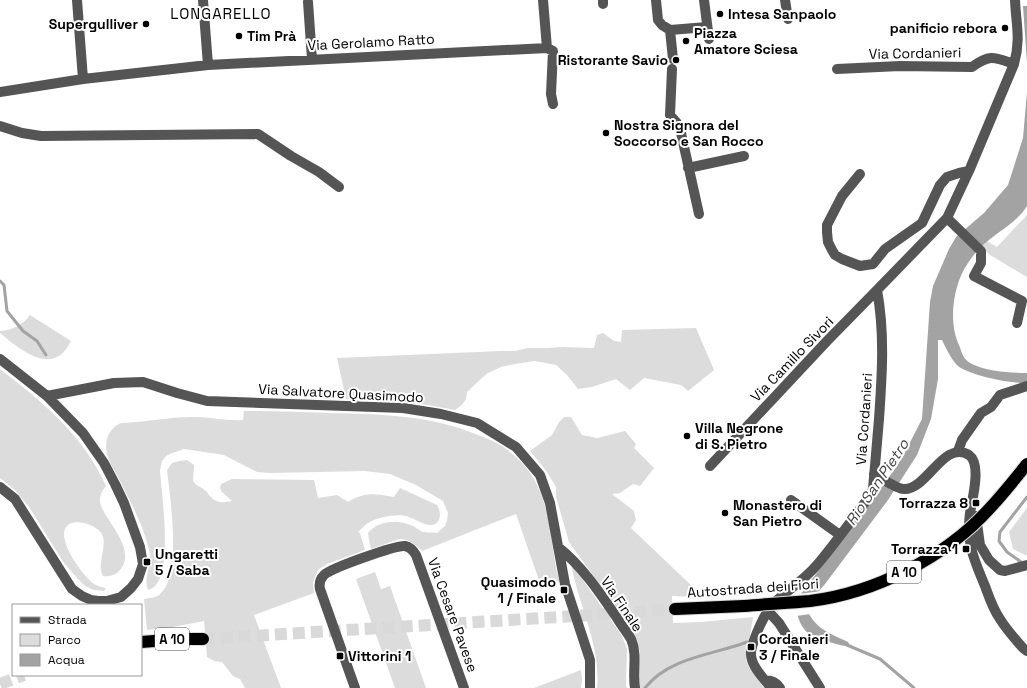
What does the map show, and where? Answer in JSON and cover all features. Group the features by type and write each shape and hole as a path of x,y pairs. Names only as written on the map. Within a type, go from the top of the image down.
{"highway":[{"name":"Autostrada dei Fiori","path":"675,609 811,601 865,588 889,579 912,568 968,530 990,509 1027,464"},
{"name":"A 10","path":"142,642 181,638 203,638"}],"street":[{"path":"77,0 83,79"},
{"path":"203,0 208,65"},
{"path":"543,0 550,50 551,94 553,104"},
{"path":"656,0 658,20 662,25 670,30 707,23"},
{"path":"704,0 709,39"},
{"path":"785,0 788,19"},
{"path":"877,290 947,218 969,171 1014,64 1019,40 1015,0"},
{"path":"308,2 312,59"},
{"path":"670,30 673,62 670,115 677,123 681,133 699,214"},
{"name":"Via Gerolamo Ratto","path":"0,92 83,79 208,65 312,59 550,50"},
{"name":"Via Cordanieri","path":"837,69 900,66 972,67 989,57 1014,64"},
{"path":"0,126 22,133 41,136 258,134 291,156 319,172 339,187"},
{"path":"688,168 744,156"},
{"path":"860,174 842,196 827,225 827,232 828,242 835,255 860,266 873,264 885,249 922,223 940,185 947,177 969,171"},
{"path":"947,218 981,251 981,263 974,276 1022,301 1017,323"},
{"name":"Via Cordanieri","path":"768,684 757,671 751,652 768,611 774,603 816,566 873,490 882,382 881,309 877,290"},
{"name":"Via Camillo Sivori","path":"710,466 877,290"},
{"path":"0,359 48,396 83,433 104,463 121,496 140,547 143,564 135,584 121,597 107,601 91,600 78,593 72,588 15,499 0,487"},
{"name":"Via Salvatore Quasimodo","path":"48,396 114,383 143,382 176,393 208,401 403,408 442,414 477,424 516,447 540,475 550,503 566,584 590,660 590,688"},
{"path":"958,451 962,440 981,414 991,407 1000,395 1027,386"},
{"path":"874,474 902,490 910,489 917,485 949,454 958,451 969,455 974,462 976,473 969,533 972,554 991,602 1000,620 1027,651"},
{"path":"973,499 980,545 988,560 1000,570 1005,571 1022,566"},
{"path":"791,500 840,534"},
{"name":"Via Cesare Pavese","path":"355,688 320,589 321,579 328,572 399,546 407,547 414,552 464,688"},
{"name":"Via Finale","path":"558,547 570,556 602,595 631,640 635,660 634,688"},
{"path":"768,611 779,623 820,688"},
{"path":"768,684 771,680 777,683 780,688"}],"green space":[{"path":"1027,215 1027,277 990,255 982,247 987,241 997,247"},
{"path":"30,315 71,341 64,352 55,358 46,359 37,357 17,347 0,333 0,331 13,328 21,324"},
{"path":"696,328 714,370 688,391 681,385 644,378 630,390 616,379 592,387 578,389 567,375 556,365 535,361 501,367 488,373 467,392 466,399 462,405 455,410 416,403 346,399 337,358 515,351 528,348 594,348 597,335 603,333 614,341 621,342 622,330"},
{"path":"0,369 46,407 74,435 97,468 106,486 100,495 100,503 120,537 123,546 125,554 124,562 120,570 113,575 103,576 101,566 104,545 102,534 95,527 84,523 72,523 65,529 64,535 65,542 78,567 94,584 106,588 104,591 94,590 85,586 77,578 64,563 29,507 15,490 0,478"},
{"path":"244,411 367,414 405,417 442,423 460,428 499,444 523,464 533,477 543,498 549,522 559,581 542,589 516,514 422,551 412,542 399,539 371,549 368,533 377,526 388,522 405,523 422,531 437,533 445,526 447,520 448,513 443,501 416,485 390,474 365,471 257,472 224,455 184,449 166,456 162,461 160,470 165,536 164,556 162,572 157,584 148,590 146,581 150,554 148,545 138,517 106,452 106,443 110,432 114,427 121,423 170,418 199,417 243,420"},
{"path":"564,417 571,417 582,435 597,438 625,431 636,444 634,448 654,468 640,486 633,484 620,493 612,494 634,511 636,520 631,528 695,589 696,597 672,596 673,623 753,617 746,660 749,667 764,688 640,688 638,681 640,652 633,631 569,542 556,497 556,487 547,472 530,451 552,435 559,422"},
{"path":"187,460 194,465 193,481 196,485 203,488 212,498 220,502 232,501 222,492 220,488 221,484 232,479 314,480 318,498 337,495 348,502 360,496 371,494 394,497 400,488 437,505 440,516 438,522 432,525 400,515 384,517 368,523 358,532 360,533 365,550 327,564 318,570 313,582 314,593 254,615 281,688 245,688 240,679 233,676 222,662 214,661 207,657 204,621 147,630 144,599 155,597 161,593 167,583 173,553 172,516 167,470 172,463"},
{"path":"1027,508 1027,555 1025,555 1013,549 1009,532"},
{"path":"571,563 622,636 627,649 627,688 597,688 596,656 574,579"},
{"path":"375,572 381,589 390,586 426,688 395,688 356,579"},
{"path":"581,670 581,688 534,688"}],"water":[{"path":"1023,6 1027,6 1027,63"},
{"path":"1027,92 1027,206 1014,220 983,245 970,260 959,281 953,314 956,336 963,355 967,361 976,366 990,370 1027,373 1027,383 1011,382 969,372 956,364 942,340 938,340 938,379 931,419 917,455 888,500 812,599 809,614 813,620 826,631 848,642 851,647 822,640 805,631 797,614 797,600 895,469 922,419 930,302 933,286 949,249 956,237 984,213 1008,185 1023,138"}],"pier":[{"path":"821,591 813,600 811,614 796,616 794,611 795,601 799,594"}],"waterway":[{"path":"0,281 4,285 7,311 23,331 37,341 46,355"},
{"path":"1024,564 1007,552 999,541 1000,532 1027,497"},
{"path":"645,688 655,678 679,663 747,642"},
{"name":"Rio San Pietro","path":"847,645 880,659 914,688"}],"tunnel":[{"path":"203,639 675,609"},
{"path":"0,684 21,676"}],"place":[{"name":"Intesa Sanpaolo","path":"720,14"},
{"name":"Supergulliver","path":"146,24"},
{"name":"panificio rebora","path":"1005,28"},
{"name":"Tim Prà","path":"239,36"},
{"name":"Piazza Amatore Sciesa","path":"686,41"},
{"name":"Ristorante Savio","path":"676,60"},
{"name":"Nostra Signora del Soccorso e San Rocco","path":"606,133"},
{"name":"Villa Negrone di S. Pietro","path":"687,436"},
{"name":"Torrazza 8","path":"976,503"},
{"name":"Monastero di San Pietro","path":"725,513"},
{"name":"Torrazza 1","path":"966,549"},
{"name":"Ungaretti 5 / Saba","path":"147,562"},
{"name":"Quasimodo 1 / Finale","path":"564,590"},
{"name":"Cordanieri 3 / Finale","path":"751,647"},
{"name":"Vittorini 1","path":"340,656"}],"district":[{"name":"LONGARELLO","path":"221,13"}]}
